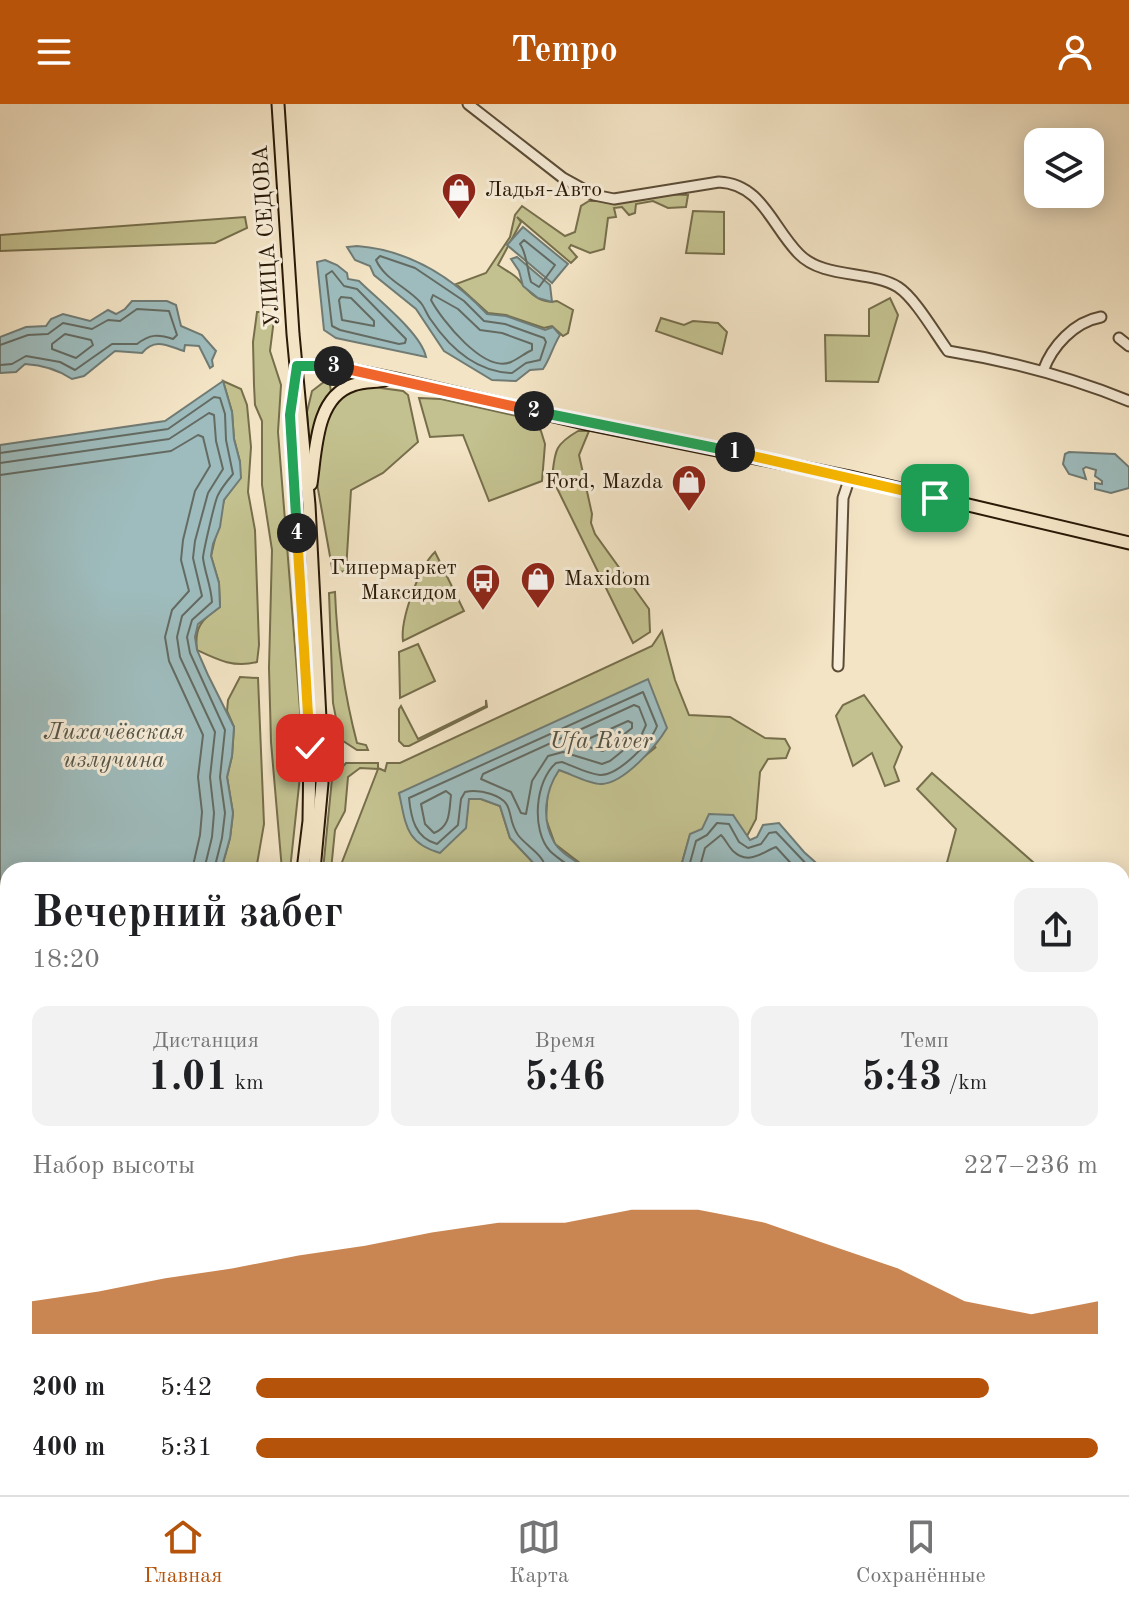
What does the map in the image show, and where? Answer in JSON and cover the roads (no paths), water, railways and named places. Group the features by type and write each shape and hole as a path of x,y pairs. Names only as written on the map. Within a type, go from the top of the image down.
{"main road":[{"name":"УЛИЦА СЕДОВА","path":"278,104 297,366"},
{"path":"297,366 328,365 396,379 596,425 850,477 1129,543"},
{"path":"297,366 309,505 322,783 315,862"},
{"path":"297,366 291,429 311,782 304,862"},
{"path":"309,505 317,441 330,401 354,384 396,379"}],"street":[{"path":"468,104 563,178 594,195 614,199 719,182 735,183 762,203 801,257 817,265 899,288 948,351 1005,360 1089,384 1129,401"},
{"path":"1043,371 1060,343 1074,328 1089,319 1101,317"},
{"path":"1119,338 1129,346"},
{"path":"838,666 843,498 850,477"}],"water":[{"path":"523,227 568,264 552,283 507,245"},
{"path":"347,247 394,253 428,268 459,288 487,314 506,316 545,330 553,327 560,335 543,369 530,370 516,381 492,380 444,351 416,309 374,275 370,266 355,260"},
{"path":"517,257 550,285 552,302 538,298 523,286 519,271 511,259"},
{"path":"325,260 347,273 348,279 359,281 397,317 416,338 426,357 336,338 324,330 317,262"},
{"path":"132,301 167,301 176,305 181,326 202,335 216,351 213,366 210,368 199,346 185,345 184,351 157,344 142,353 115,351 84,376 72,379 55,370 25,364 16,372 0,373 0,337 26,327 46,326 51,319 63,314 90,321 108,310 116,314"},
{"name":"Лихачёвская излучина","path":"223,381 232,412 241,478 224,500 211,556 219,583 220,607 198,624 195,637 197,650 234,727 227,777 233,813 223,862 0,862 0,445 165,421"},
{"path":"1065,454 1115,454 1129,467 1129,488 1111,493 1095,489 1095,483 1102,484 1102,481 1095,476 1096,470 1086,467 1083,469 1086,479 1069,474 1063,464"},
{"name":"Ufa River","path":"648,679 667,728 629,771 610,782 591,782 559,770 550,787 546,805 547,824 557,846 577,862 532,862 510,838 500,806 481,799 469,799 466,828 440,853 428,849 409,831 399,793"},
{"path":"709,814 733,815 750,840 757,837 763,825 779,823 815,862 682,862 690,834 702,829"}],"place":[{"name":"Ладья-Авто","path":"459,221"},
{"name":"Ford, Mazda","path":"689,513"},
{"name":"Maxidom","path":"538,610"},
{"name":"Гипермаркет Максидом","path":"483,612"}]}
